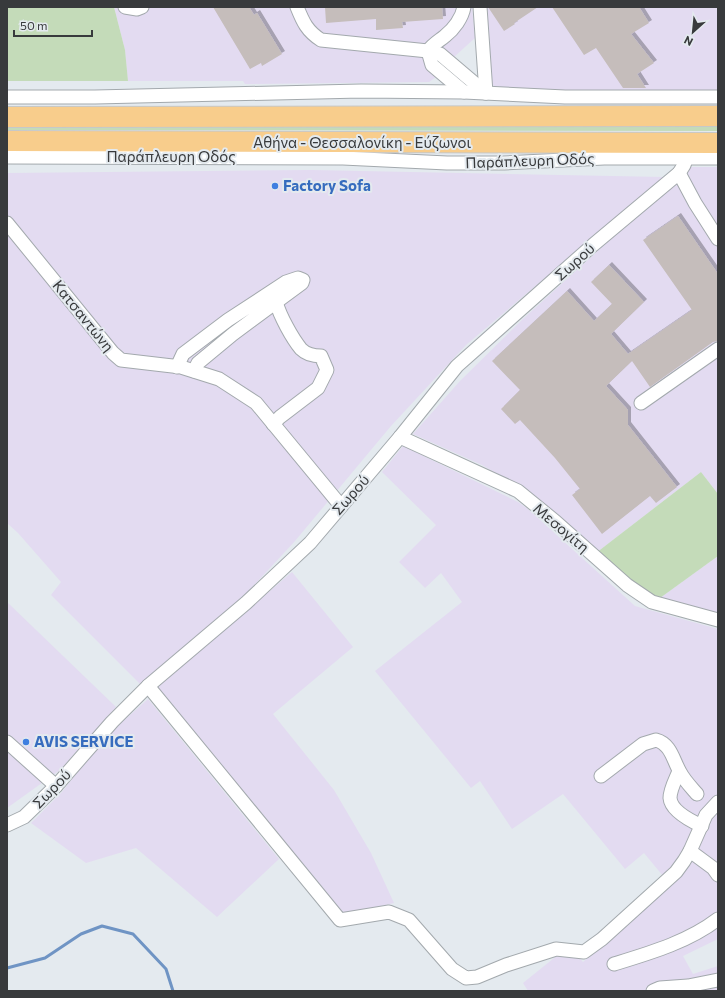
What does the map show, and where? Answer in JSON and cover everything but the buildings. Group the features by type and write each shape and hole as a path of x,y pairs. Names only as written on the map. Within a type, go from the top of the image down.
{"highway":[{"name":"Αθήνα - Θεσσαλονίκη - Εύζωνοι","path":"7,117 718,116"},
{"name":"Αθήνα - Θεσσαλονίκη - Εύζωνοι","path":"7,141 718,143"}],"street":[{"path":"125,7 137,9 142,7"},
{"path":"297,7 303,23 308,30 321,40 428,51 440,54 486,93"},
{"path":"464,7 459,20 452,30 431,46 428,51 432,65 464,92"},
{"path":"480,7 486,93"},
{"path":"7,97 95,97 329,91 464,92 565,97 718,97"},
{"name":"Παράπλευρη Οδός","path":"7,157 343,158 447,163 538,162 604,158 718,158"},
{"name":"Σωρού","path":"7,825 24,817 56,786 112,722 148,686 252,598 310,543 400,437 457,366 593,245 679,173 687,158"},
{"path":"679,173 694,203 718,239"},
{"name":"Κατσαντώνη","path":"7,223 113,354 121,360 177,367 219,379 256,402 341,506"},
{"path":"177,367 183,354 228,320 286,282 298,278 303,280 302,283 198,363 194,371"},
{"path":"273,424 318,388 327,370 321,356 314,356 302,350 280,316 276,302"},
{"path":"641,403 718,349"},
{"name":"Μεσογίτη","path":"400,437 518,491 556,522 627,585 652,602 718,620"},
{"path":"148,686 340,920 389,912 409,920 452,969 466,978 477,977 506,965 556,949 584,952 602,939 676,872 690,851 706,815 718,802"},
{"path":"601,776 643,744 656,740 665,745 672,753 679,771 687,783 698,794"},
{"path":"7,742 56,786"},
{"path":"679,771 670,796 671,802 684,817 702,826"},
{"path":"690,851 713,868 718,875"},
{"path":"614,964 659,950 704,929 718,919"},
{"path":"659,990 718,980"}],"shaded area":[{"path":"114,7 472,7 475,38 454,57 446,70 429,82 245,84 243,81 128,81 125,50"},
{"path":"487,7 718,7 718,93 570,93 496,88 492,84 486,11"},
{"path":"690,167 718,167 718,494 701,472 596,553 513,483 482,465 413,434 460,381 523,319"},
{"path":"311,170 664,177 466,345 391,426 295,541 230,611 141,685 51,595 61,582 18,533 7,523 7,173"},
{"path":"403,446 518,502 528,509 635,606 718,629 718,939 683,956 693,974 718,966 718,991 528,991 523,983 569,946 583,962 616,933 668,882 644,853 625,869 563,794 512,829 480,781 471,788 375,671 462,602 441,573 425,588 399,562 436,525 382,472"},
{"path":"718,556 718,616 660,598"},
{"path":"292,572 353,647 273,714 334,790 371,853 394,903 341,915 156,688"},
{"path":"7,602 116,707 60,770 7,808"},
{"path":"148,699 279,859 217,917 136,848 86,863 31,823 62,792 90,756 120,724"}],"green space":[{"path":"7,7 114,7 125,50 128,81 7,81"},
{"path":"7,125 718,126 718,131 7,130"},
{"path":"701,472 718,494 718,556 660,598 635,585 596,553"}],"waterway":[{"path":"7,968 45,958 81,934 102,926 133,934 166,969 173,991"}],"place":[{"name":"Factory Sofa","path":"275,186"},
{"name":"AVIS SERVICE","path":"26,742"}]}
